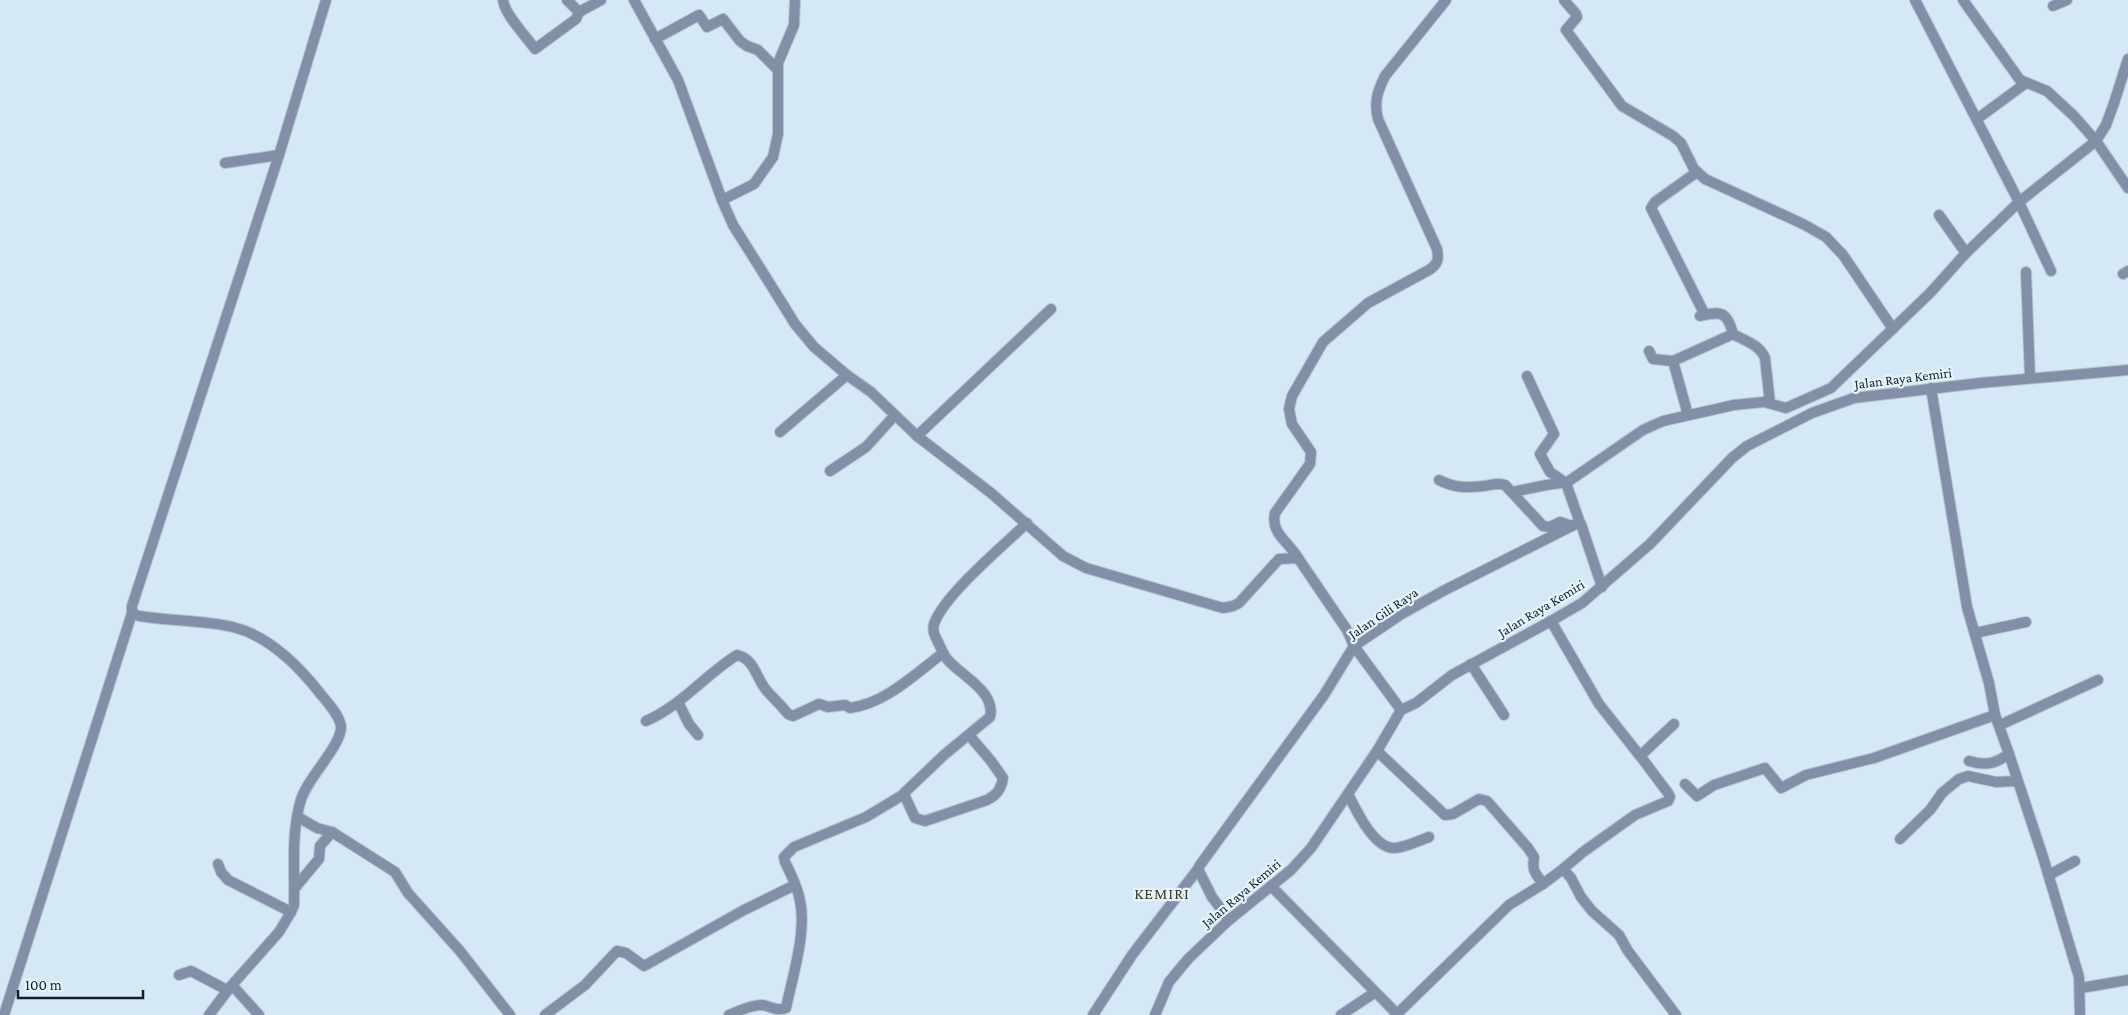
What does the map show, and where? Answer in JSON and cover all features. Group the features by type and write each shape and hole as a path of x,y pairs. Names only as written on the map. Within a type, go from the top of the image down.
{"street":[{"path":"4,1015 132,612 132,606 279,155 326,0"},
{"path":"504,0 504,6 514,22 536,48 576,19 580,12 600,0"},
{"path":"567,0 580,12"},
{"path":"634,0 678,80 733,225 795,324 814,347 847,375 871,392 917,436 992,493 1063,556 1086,568 1223,608 1239,603 1279,559 1298,558"},
{"path":"722,200 754,184 773,157 778,134 778,63 794,26 795,0"},
{"path":"1401,710 1354,646 1341,622 1298,558 1275,528 1273,521 1275,513 1310,464 1311,452 1292,424 1289,416 1292,396 1328,336 1368,303 1429,270 1436,265 1439,258 1438,249 1378,120 1376,102 1378,91 1385,76 1446,0"},
{"path":"1564,0 1577,17 1566,27 1566,30 1622,106 1673,136 1681,143 1697,172 1705,179 1803,224 1826,237 1843,255 1893,329"},
{"path":"1916,0 2052,271"},
{"path":"1963,0 2014,74 2026,83 2047,91 2074,116 2096,141 2128,188"},
{"path":"2053,6 2067,0"},
{"path":"656,40 699,15 706,27 723,19 740,41 758,50 778,70"},
{"path":"1512,492 1536,489 1554,483 1566,483 1652,425 1728,406 1770,403 1786,408 1835,394 1893,329 1930,293 1966,253 2019,202 2096,141 2106,124 2128,59"},
{"path":"1977,119 2026,83"},
{"path":"224,163 279,155"},
{"path":"1697,172 1655,202 1651,208 1702,315 1715,312 1724,315 1730,321 1734,334 1755,345 1763,352 1770,403"},
{"path":"1939,215 1966,253"},
{"path":"2026,272 2030,378"},
{"path":"917,436 1051,309"},
{"path":"1649,350 1653,359 1673,361 1734,334"},
{"path":"1673,361 1688,415"},
{"name":"Jalan Raya Kemiri","path":"1157,1014 1165,990 1175,974 1229,920 1290,870 1311,848 1377,751 1401,710 1416,703 1452,675 1551,622 1582,603 1650,544 1732,458 1765,435 1812,412 1835,394 1870,395 2128,370"},
{"path":"780,432 847,375"},
{"path":"1528,376 1554,432 1554,437 1540,454 1541,458 1550,472 1566,483 1576,524 1602,587"},
{"path":"1931,388 1957,553 1975,633 1998,720 2049,875 2080,988 2080,1015"},
{"path":"830,472 866,447 895,414"},
{"path":"1439,480 1450,486 1464,488 1499,483 1505,485 1543,526 1550,527 1560,522 1576,524"},
{"path":"729,1015 746,1008 761,1005 777,1009 786,1008 797,956 802,916 801,902 785,862 784,857 788,852 794,847 866,817 904,794 944,755 990,717 989,701 985,694 948,660 934,633 934,626 940,611 952,596 1027,523"},
{"name":"Jalan Gili Raya","path":"1093,1015 1132,955 1198,869 1324,695 1354,646 1400,615 1443,591 1576,524"},
{"path":"132,612 147,617 232,627 254,634 281,652 303,672 336,715 341,726 339,736 300,802 293,850 294,905 291,912 279,932 229,988 209,1015"},
{"path":"1271,886 1397,1015 1509,905 1544,884 1583,852 1635,815 1668,800 1670,797 1668,794 1599,704 1551,622"},
{"path":"1975,633 2026,622"},
{"path":"646,722 678,702 705,678 737,655 744,656 751,663 765,690 779,702 788,714 793,716 819,704 828,707 845,705 850,708 874,702 943,653"},
{"path":"1471,664 1504,715"},
{"path":"1685,784 1697,796 1714,785 1765,768 1781,788 1806,775 1874,758 1998,720 2098,680"},
{"path":"678,702 689,724 698,735"},
{"path":"1641,757 1674,724"},
{"path":"904,794 915,818 925,821 987,800 996,795 1002,785 1003,778 969,734"},
{"path":"1377,751 1445,815 1453,814 1479,799 1487,801 1528,848 1534,857 1532,867 1544,884"},
{"path":"1969,761 1983,765 1991,764 2009,754"},
{"path":"1900,839 1930,810 1942,793 1959,779 1968,776 1996,782 2017,781"},
{"path":"1348,794 1367,828 1387,846 1393,848 1400,847 1428,837"},
{"path":"298,817 317,828 332,832 395,872 408,893 460,951 510,1015"},
{"path":"294,888 320,859 320,846 332,832"},
{"path":"2049,875 2075,861"},
{"path":"218,864 228,880 291,912"},
{"path":"1198,869 1212,896 1229,920"},
{"path":"1563,869 1592,911 1619,935 1628,951 1676,1015"},
{"path":"545,1015 585,985 605,961 617,951 626,953 644,966 744,910 795,885"},
{"path":"179,975 191,971 229,988 259,1015"},
{"path":"2080,988 2128,980"},
{"path":"1341,1015 1374,993"}],"district":[{"name":"KEMIRI","path":"1162,893"}]}
